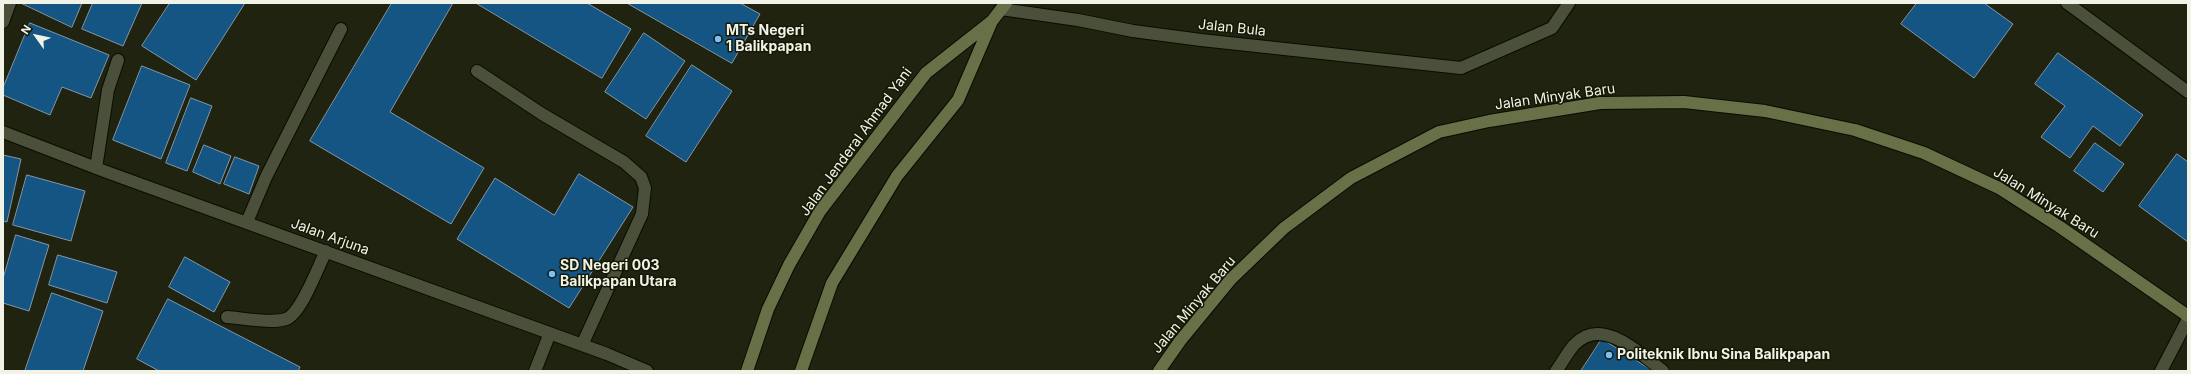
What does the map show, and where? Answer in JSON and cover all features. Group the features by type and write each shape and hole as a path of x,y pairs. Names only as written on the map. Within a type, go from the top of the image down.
{"main road":[{"name":"Jalan Jenderal Ahmad Yani","path":"801,371 832,283 897,176 958,100 992,21 1003,6"},
{"name":"Jalan Jenderal Ahmad Yani","path":"746,371 768,309 789,266 820,211 926,72 992,21"},
{"name":"Jalan Minyak Baru","path":"1159,371 1180,341 1231,279 1284,228 1351,178 1439,132 1489,121 1600,103 1684,102 1765,111 1855,130 1924,153 1999,188 2060,227 2188,316"}],"street":[{"path":"3,22 10,3"},
{"name":"Jalan Bula","path":"1003,6 1201,40 1461,68 1552,28 1570,3"},
{"path":"2066,3 2188,92"},
{"path":"247,222 266,177 341,29"},
{"path":"96,168 108,90 118,60"},
{"path":"477,71 542,114 624,162 641,177 645,188 642,214 582,345"},
{"name":"Jalan Arjuna","path":"3,132 96,168 607,354 647,371"},
{"path":"227,317 272,320 286,319 297,310 326,251"},
{"path":"2161,371 2188,319"},
{"path":"535,371 550,333"},
{"path":"1556,371 1574,345 1586,337 1605,334 1615,337 1663,371"}],"building":[{"path":"21,3 82,3 72,27"},
{"path":"93,3 142,3 123,46 82,29"},
{"path":"170,3 245,3 196,80 142,46"},
{"path":"392,3 453,3 390,112 484,168 451,224 310,141"},
{"path":"476,3 587,3 631,29 602,78"},
{"name":"MTs Negeri 1 Balikpapan","path":"627,3 740,3 760,14 732,63"},
{"path":"1917,3 1984,3 2013,24 1974,78 1901,24"},
{"path":"30,23 109,55 91,98 62,87 50,115 3,95 3,88"},
{"path":"644,33 685,61 646,119 605,92"},
{"path":"2058,53 2143,115 2120,146 2093,126 2070,158 2041,137 2065,106 2035,84"},
{"path":"692,65 732,91 686,162 646,136"},
{"path":"142,66 190,85 161,159 113,140"},
{"path":"191,98 212,106 187,171 166,163"},
{"path":"2095,143 2124,164 2103,192 2074,171"},
{"path":"204,145 231,156 220,184 193,172"},
{"path":"2177,154 2188,162 2188,242 2139,206"},
{"path":"3,155 21,159 7,222 3,221"},
{"path":"235,157 259,166 249,194 224,184"},
{"name":"SD Negeri 003 Balikpapan Utara","path":"579,174 633,207 569,308 457,239 495,178 554,215"},
{"path":"27,175 85,191 71,241 13,225"},
{"path":"16,235 49,245 29,311 3,303 3,279"},
{"path":"58,255 117,272 107,303 49,285"},
{"path":"185,257 230,282 214,312 169,287"},
{"path":"52,293 103,311 83,371 25,371"},
{"path":"168,299 300,367 298,371 159,371 137,359"},
{"name":"Politeknik Ibnu Sina Balikpapan","path":"1602,339 1653,371 1581,371"}],"place":[{"name":"MTs Negeri 1 Balikpapan","path":"718,39"},
{"name":"SD Negeri 003 Balikpapan Utara","path":"552,274"},
{"name":"Politeknik Ibnu Sina Balikpapan","path":"1609,355"}]}
